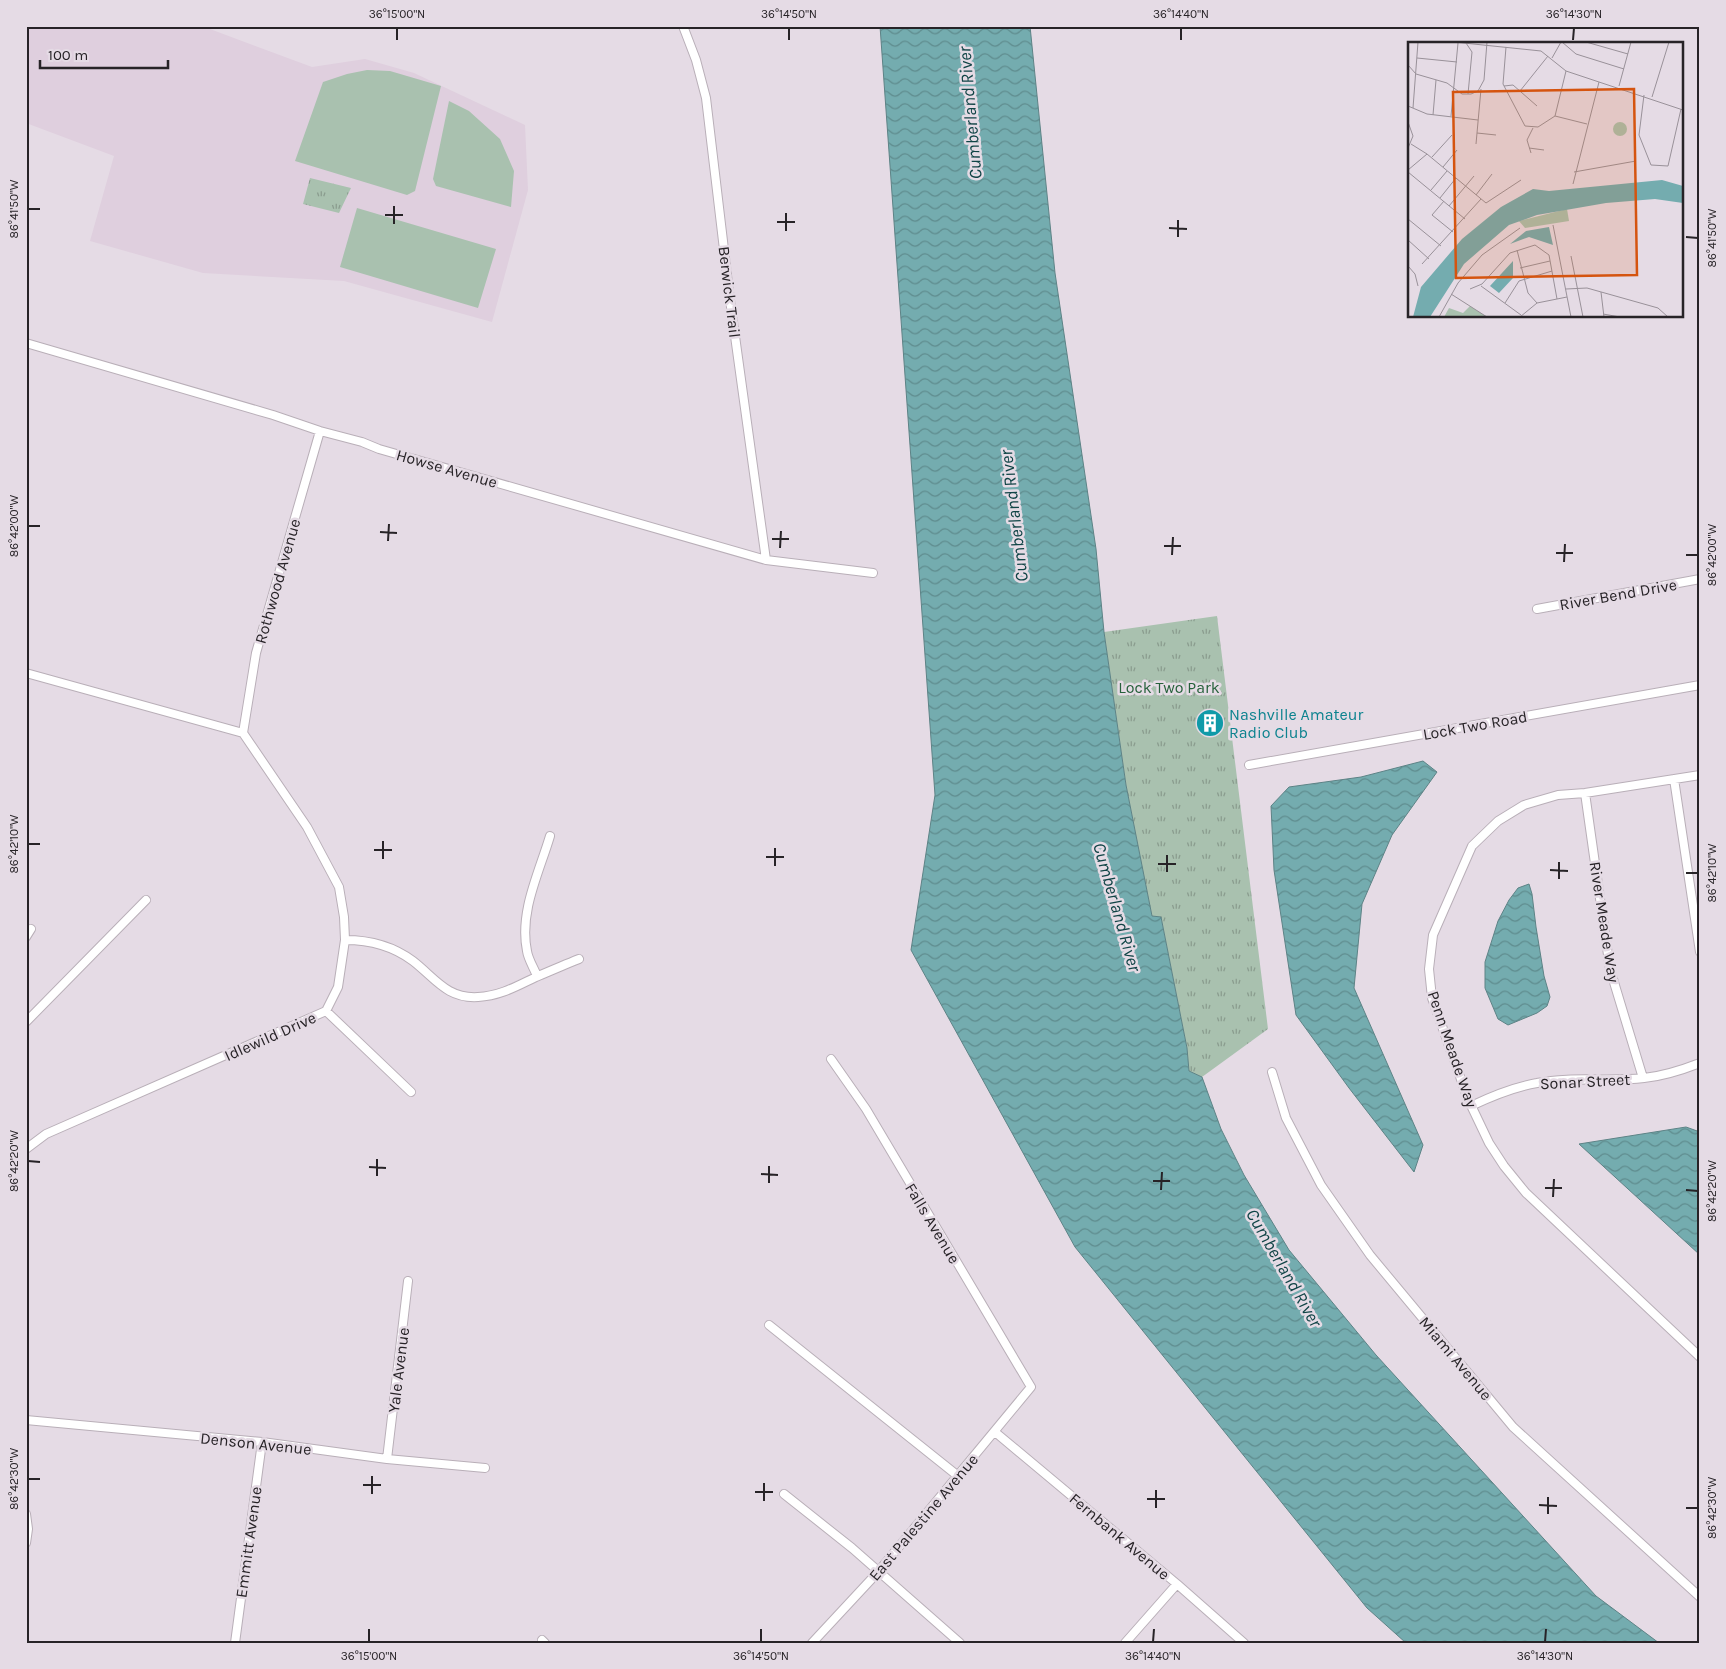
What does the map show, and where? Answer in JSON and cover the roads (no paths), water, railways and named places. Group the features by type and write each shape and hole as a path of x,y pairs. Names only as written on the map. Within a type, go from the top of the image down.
{"street":[{"name":"Berwick Trail","path":"683,26 691,46 706,98 730,300 766,560"},
{"name":"Howse Avenue","path":"26,343 273,415 379,449 766,560 873,573"},
{"name":"Rothwood Avenue","path":"243,733 256,653 320,431"},
{"name":"River Bend Drive","path":"1537,608 1700,579"},
{"path":"26,673 243,733"},
{"name":"Lock Two Road","path":"1249,764 1700,685"},
{"name":"Idlewild Drive","path":"26,1149 46,1134 326,1011 338,987 345,940 344,917 339,887 307,827 243,733"},
{"name":"Penn Meade Way","path":"1700,775 1585,793 1558,795 1524,805 1498,820 1472,846 1433,935 1428,969 1432,998 1472,1106 1489,1142 1504,1166 1526,1193 1700,1357"},
{"path":"1674,779 1700,952"},
{"name":"River Meade Way","path":"1585,793 1610,969 1643,1078"},
{"path":"538,976 527,952 525,922 532,890 550,836"},
{"path":"26,1022 146,900"},
{"path":"26,937 31,929"},
{"path":"345,940 366,940 392,948 413,961 445,989 462,997 502,994 579,959"},
{"path":"326,1011 411,1092"},
{"name":"Falls Avenue","path":"831,1059 866,1110 1030,1388"},
{"name":"Sonar Street","path":"1472,1106 1510,1090 1538,1082 1643,1078 1672,1073 1700,1063"},
{"name":"Miami Avenue","path":"1272,1072 1286,1118 1321,1184 1370,1255 1514,1427 1700,1597"},
{"name":"Yale Avenue","path":"387,1459 408,1281"},
{"path":"769,1325 958,1476"},
{"name":"East Palestine Avenue","path":"812,1643 878,1572 1030,1388"},
{"name":"Denson Avenue","path":"26,1420 262,1442 387,1459 485,1468"},
{"name":"Fernbank Avenue","path":"995,1432 1177,1584 1244,1643"},
{"name":"Emmitt Avenue","path":"235,1643 262,1442"},
{"path":"784,1494 852,1548 960,1643"},
{"path":"26,1514 26,1543"},
{"path":"1125,1643 1177,1584"}],"water":[{"name":"Cumberland River","path":"880,26 1030,26 1055,273 1096,549 1104,632 1126,785 1152,916 1161,917 1187,1048 1189,1071 1202,1077 1221,1129 1244,1175 1289,1250 1376,1355 1596,1596 1659,1643 1406,1643 1367,1608 1075,1247 911,950 935,795"},
{"path":"1423,761 1437,772 1392,835 1362,904 1354,988 1423,1145 1414,1172 1296,1015 1274,870 1271,806 1289,787 1361,777"},
{"path":"1529,884 1544,976 1550,997 1547,1006 1537,1013 1508,1025 1498,1019 1485,988 1485,962 1498,921 1509,900 1518,888"},
{"path":"1686,1127 1700,1132 1700,1255 1579,1144"}],"place":[{"name":"Nashville Amateur Radio Club","path":"1210,723"}],"park label":[{"name":"Lock Two Park","path":"1169,687"}]}
